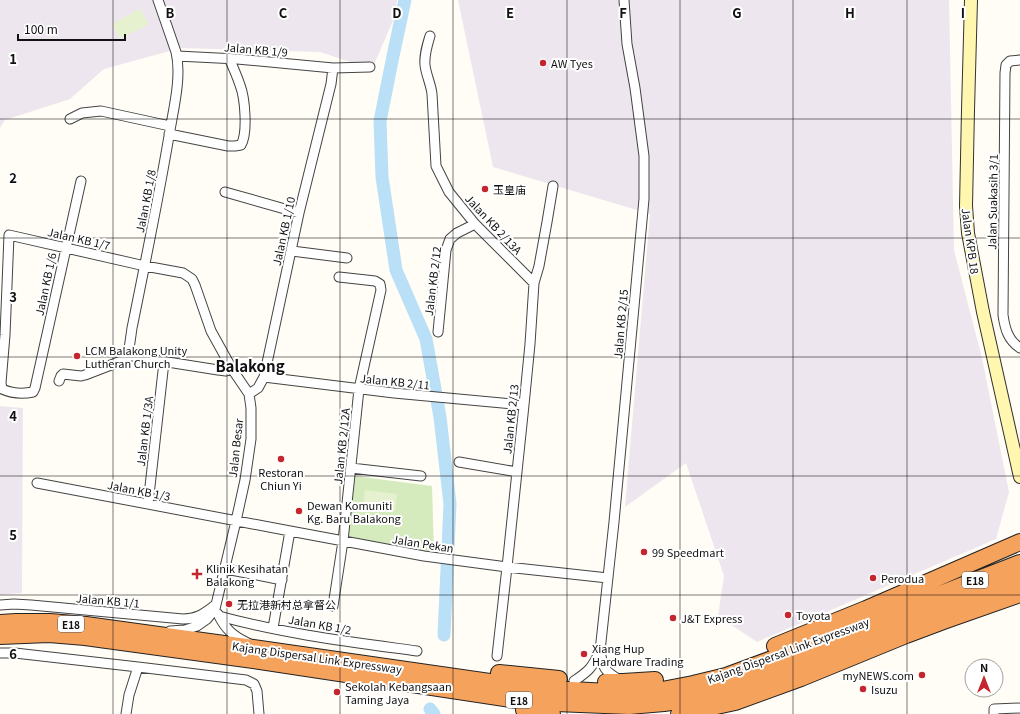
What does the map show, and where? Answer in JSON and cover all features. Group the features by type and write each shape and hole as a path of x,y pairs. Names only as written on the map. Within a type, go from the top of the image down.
{"highway":[{"path":"394,669 435,666 574,681 623,682 660,680 710,669 759,652 866,609 1020,542"},
{"path":"929,598 936,590 945,584 1020,550"},
{"name":"Kajang Dispersal Link Expressway","path":"0,623 50,622 86,625 532,688 629,693 662,690 726,676 1020,563"},
{"name":"Kajang Dispersal Link Expressway","path":"0,636 49,634 85,637 260,661 531,702 629,706 664,703 695,698 730,688 1020,578"},
{"path":"679,714 735,702 801,678 939,622 1020,594"},
{"path":"494,696 513,707 552,714"}],"street":[{"name":"Jalan KB 1/8","path":"130,352 132,328 159,190 178,79 177,56 158,0"},
{"name":"Jalan KB 2/15","path":"623,682 610,674 603,666 600,651 644,199 644,156 635,88 627,44 624,0"},
{"name":"Jalan KPB 18","path":"971,0 966,199 968,233 983,312 1020,477"},
{"name":"Jalan KB 2/13A","path":"430,36 425,54 425,66 432,94 436,166 449,192 475,224 534,283"},
{"name":"Jalan KB 1/9","path":"177,56 229,58 333,68 370,67"},
{"path":"70,119 82,113 100,111 228,146 242,145 245,132 244,97 241,85 229,58"},
{"name":"Jalan Suakasih 3/1","path":"1020,60 1010,61 1006,65 1005,73 1003,315 1008,335 1013,344 1020,348"},
{"name":"Jalan KB 1/10","path":"249,394 258,388 264,377 299,213 331,84 333,68"},
{"name":"Jalan KB 1/6","path":"33,392 37,381 80,181"},
{"name":"Jalan KB 2/13","path":"497,656 508,567 534,283 539,266 552,186"},
{"path":"225,192 299,213"},
{"name":"Jalan KB 2/12","path":"438,332 446,250 450,239 457,233 475,224"},
{"name":"Jalan KB 1/7","path":"33,392 26,393 7,391 2,389 0,383 5,335 9,235 144,266"},
{"path":"292,251 348,258"},
{"name":"Jalan Besar","path":"141,632 185,630 197,626 207,620 217,610 245,480 250,439 251,408 249,394 232,369 211,331 192,279 183,273 144,266"},
{"name":"Jalan KB 2/12A","path":"333,606 343,541 359,389 381,290 380,284 376,281 340,277"},
{"path":"59,381 63,374 81,376 124,360 130,352 136,357 164,362 226,371 232,369"},
{"name":"Jalan KB 1/3A","path":"148,504 164,362"},
{"name":"Jalan KB 2/11","path":"264,377 359,389 524,405"},
{"path":"459,462 517,472"},
{"path":"351,468 420,476"},
{"name":"Jalan KB 1/3","path":"37,483 236,521"},
{"name":"Jalan Pekan","path":"236,521 424,556 608,578"},
{"path":"273,628 290,531"},
{"path":"226,569 282,580"},
{"name":"Jalan KB 1/1","path":"0,605 30,604 183,619 192,619 217,610"},
{"path":"217,610 227,628 233,635 260,649"},
{"name":"Jalan KB 1/2","path":"217,610 235,620 308,636 417,652"},
{"name":"Jalan KB 2/15","path":"574,681 586,673 593,665 600,651"},
{"path":"0,653 15,653 138,666 246,680 254,684 257,691 259,714"},
{"path":"126,714 129,695 138,666"},
{"path":"994,712 1020,708"}],"shaded area":[{"path":"0,0 397,0 396,14 372,69 320,52 181,48 104,69 70,99 5,120 0,128"},
{"path":"458,0 949,0 954,250 982,358 1009,492 996,539 757,642 718,616 724,576 686,463 625,507 650,214 493,167"},
{"path":"0,406 23,408 22,593 0,595"}],"green space":[{"path":"140,9 149,24 120,39 112,24"},
{"path":"354,476 432,486 434,552 347,537"},
{"path":"365,490 397,494 395,511 363,507"}],"waterway":[{"path":"405,0 380,121 382,177 396,270 426,339 440,417 450,504 444,635"},
{"path":"430,709 434,714"}],"place":[{"name":"AW Tyes","path":"543,63"},
{"name":"玉皇庙","path":"485,189"},
{"name":"LCM Balakong Unity Lutheran Church","path":"77,356"},
{"name":"Restoran Chiun Yi","path":"281,459"},
{"name":"Dewan Komuniti Kg. Baru Balakong","path":"299,511"},
{"name":"99 Speedmart","path":"644,552"},
{"name":"Klinik Kesihatan Balakong","path":"197,574"},
{"name":"Perodua","path":"873,578"},
{"name":"无拉港新村总拿督公","path":"229,604"},
{"name":"Toyota","path":"788,615"},
{"name":"J&T Express","path":"673,618"},
{"name":"Xiang Hup Hardware Trading","path":"584,654"},
{"name":"myNEWS.com","path":"922,675"},
{"name":"Isuzu","path":"863,689"},
{"name":"Sekolah Kebangsaan Taming Jaya","path":"337,692"}],"district":[{"name":"Balakong","path":"250,365"}]}
